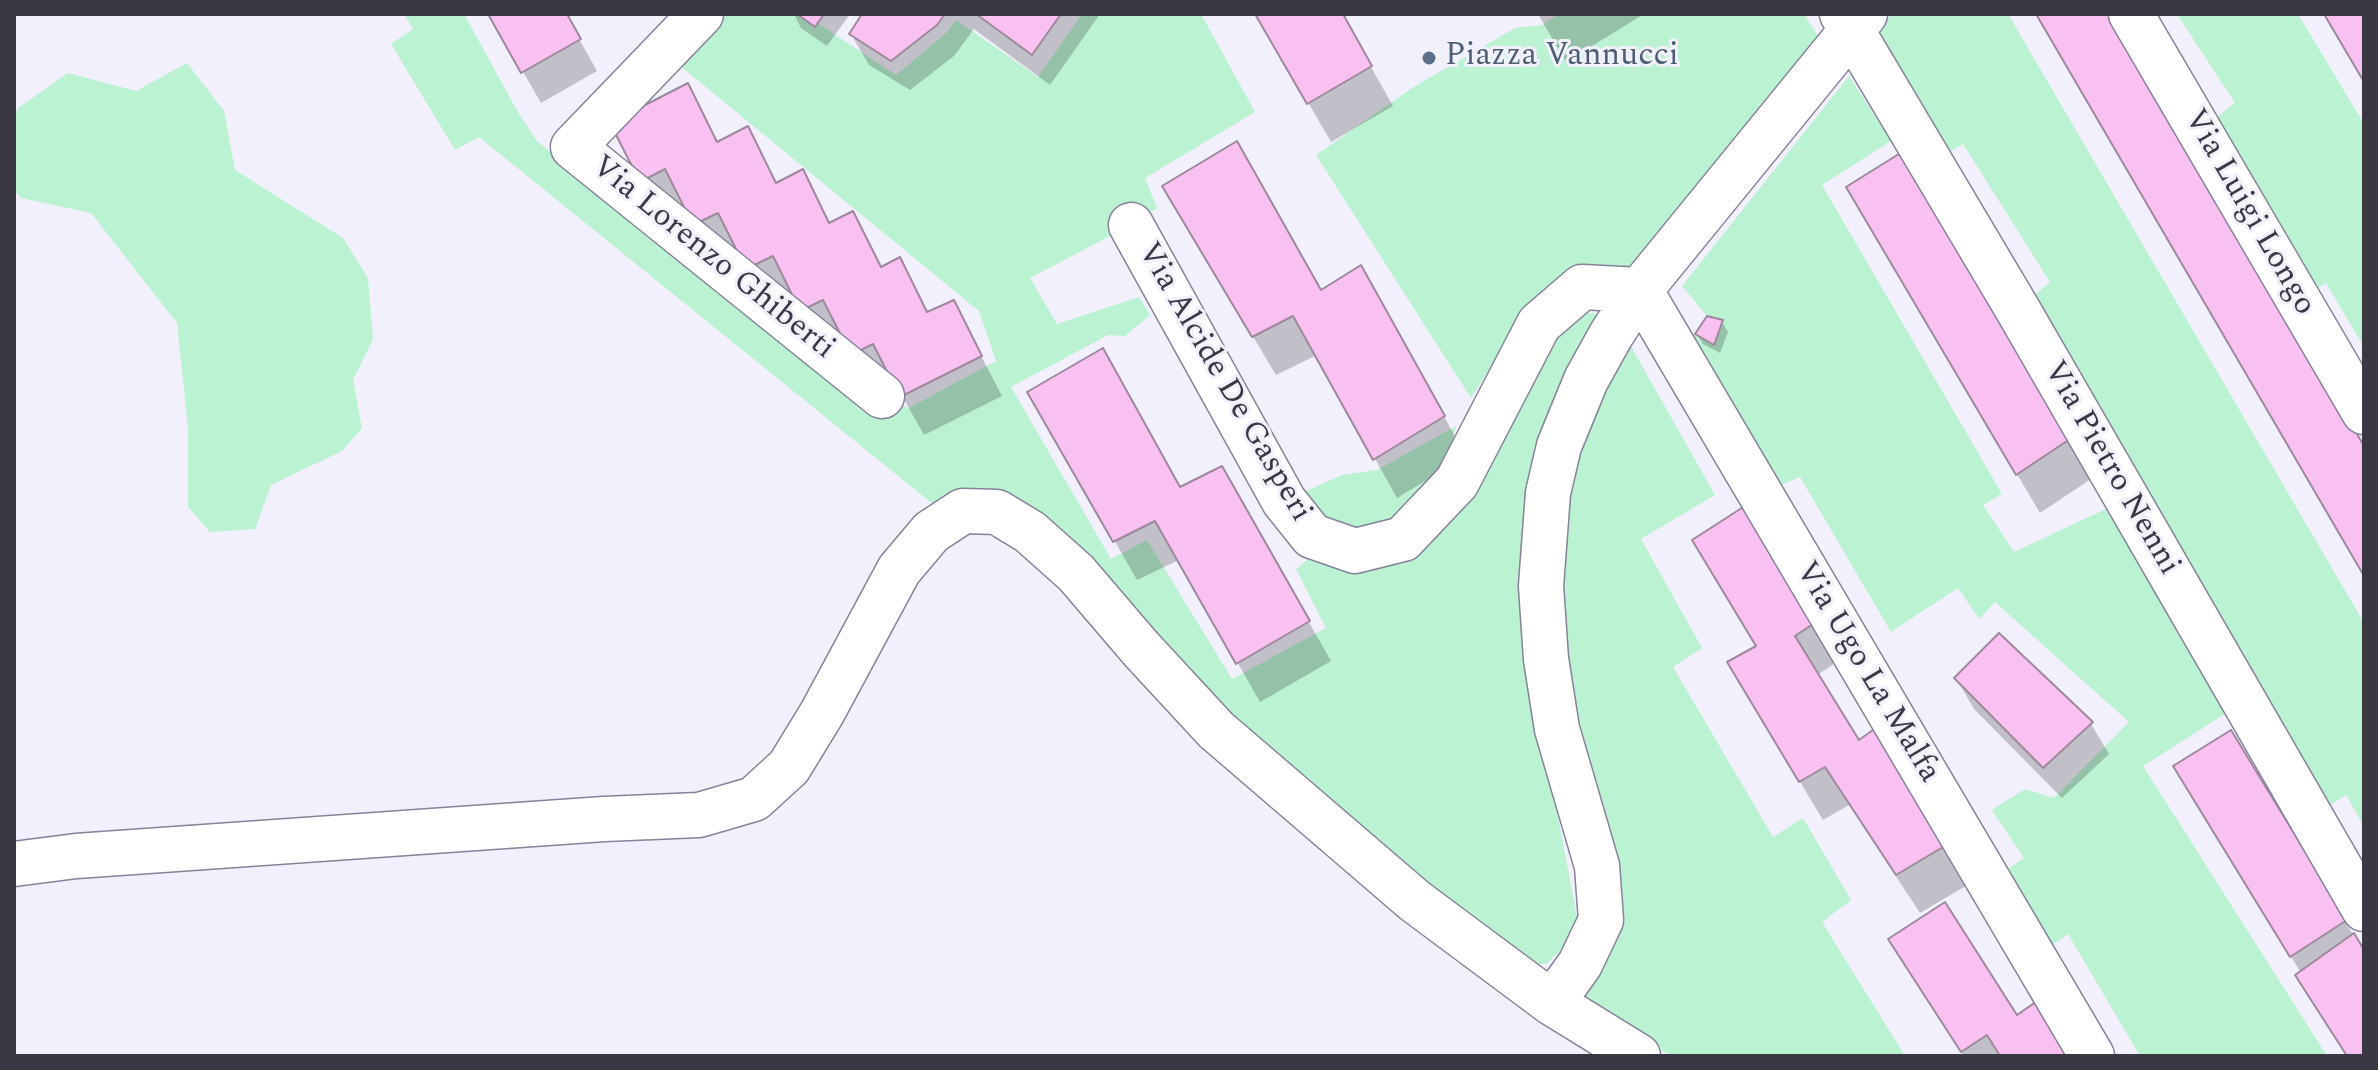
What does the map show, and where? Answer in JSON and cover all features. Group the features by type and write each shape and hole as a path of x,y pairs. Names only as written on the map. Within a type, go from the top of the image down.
{"street":[{"name":"Via Lorenzo Ghiberti","path":"701,14 573,147 882,396"},
{"name":"Via Luigi Longo","path":"2131,14 2364,412"},
{"path":"1552,1003 1580,964 1601,920 1597,866 1557,729 1546,659 1541,586 1548,493 1559,446 1586,380 1640,290 1853,20"},
{"name":"Via Pietro Nenni","path":"1853,20 2364,909"},
{"name":"Via Alcide De Gasperi","path":"1131,225 1284,501 1312,536 1355,551 1403,539 1457,482 1539,324 1582,287 1640,290"},
{"name":"Via Ugo La Malfa","path":"1640,290 2092,1056"},
{"path":"14,864 107,854 699,815 754,799 789,767 822,713 899,570 931,532 963,511 997,512 1030,532 1076,573 1216,730 1415,901 1552,1003 1638,1056"}],"green space":[{"path":"404,14 464,14 537,141 868,415 882,396 909,408 996,361 979,311 674,61 722,14 804,14 896,75 946,33 956,20 1038,77 1082,14 1201,14 1255,112 1145,178 1157,208 1030,278 1057,324 1139,297 1150,315 1125,336 1108,335 1011,387 1111,559 1147,540 1232,679 1326,628 1296,569 1316,553 1352,566 1530,370 1578,310 1604,316 1528,503 1521,622 1577,917 1567,944 1546,964 1516,964 1244,742 1065,547 939,509 479,137 455,150 391,44 413,29"},
{"path":"1559,14 1804,14 1818,36 1635,273 1525,312 1471,398 1316,155 1412,88 1515,28 1542,25"},
{"path":"1892,14 2008,14 2364,623 2364,827 2346,795 2311,817 2244,702 2143,766 2327,1056 2140,1056 2068,934 2034,957 1989,882 2024,858 1992,810 2025,789 2054,798 2129,722 1995,602 1979,619 1958,588 1891,632 1800,477 1760,494 1675,351 1695,334 1714,344 1723,320 1707,316 1682,286 1849,76 1891,141 1822,185 2002,494 1983,505 2014,552 2127,499 2018,310 2050,282 1963,144 1931,163 1864,51"},
{"path":"2177,14 2298,14 2364,124 2364,347 2326,283 2300,301 2200,130 2235,103"},
{"path":"187,63 224,111 235,170 343,238 368,278 373,339 353,380 362,428 342,451 271,485 255,529 210,532 188,507 188,428 177,323 91,213 21,198 14,190 14,117 18,108 68,73 136,91"},
{"path":"1628,341 1715,495 1641,539 1702,648 1673,667 1773,837 1803,818 1851,900 1822,922 1905,1056 1671,1056 1576,996 1613,927 1556,659 1561,518 1583,415"},
{"path":"1456,426 1443,472 1397,523 1359,536 1284,501 1342,475 1377,470"}],"building":[{"path":"488,14 567,14 581,39 521,73"},
{"path":"797,14 824,14 815,27"},
{"path":"862,14 945,14 937,25 891,61 849,34"},
{"path":"976,14 1061,14 1032,55"},
{"path":"1255,14 1343,14 1372,66 1307,104"},
{"path":"2036,14 2112,14 2364,446 2364,576"},
{"path":"2324,14 2364,14 2364,82"},
{"path":"688,83 717,142 748,126 776,183 803,169 829,223 853,211 881,267 900,257 927,312 954,300 982,356 900,397 873,344 851,355 823,300 800,311 773,256 746,269 718,213 693,225 665,169 640,182 610,123"},
{"path":"1237,141 1321,290 1361,265 1445,416 1373,460 1293,316 1252,337 1162,186"},
{"path":"1902,152 2070,439 2016,475 1846,187"},
{"path":"1707,316 1723,320 1714,345 1695,334"},
{"path":"1103,348 1180,487 1222,466 1310,621 1236,664 1155,521 1113,542 1027,392"},
{"path":"1748,504 1819,620 1795,636 1859,740 1877,727 1948,844 1896,875 1825,767 1799,782 1727,662 1756,646 1692,540"},
{"path":"1999,633 2093,722 2043,768 1954,678"},
{"path":"2231,730 2347,920 2290,957 2173,766"},
{"path":"1945,902 2017,1015 2040,999 2074,1056 2000,1056 1987,1035 1961,1052 1888,939"},
{"path":"2354,933 2364,950 2364,1056 2347,1056 2295,975"}],"place":[{"name":"Piazza Vannucci","path":"1429,58"}]}
